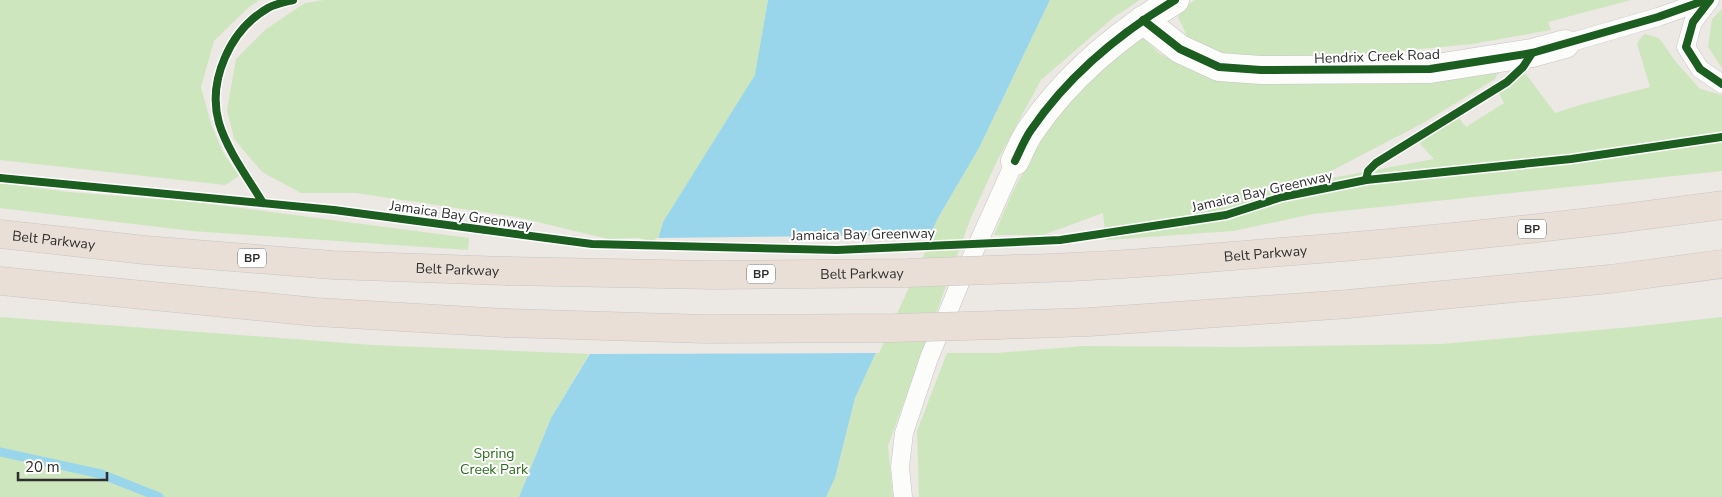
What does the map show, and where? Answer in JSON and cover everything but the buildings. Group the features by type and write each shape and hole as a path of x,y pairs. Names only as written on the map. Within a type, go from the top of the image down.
{"highway":[{"path":"1342,248 1722,187"},
{"name":"Belt Parkway","path":"0,234 146,250 333,264 506,271 713,275 908,273 1092,267 1342,248 1607,221 1722,205"},
{"path":"1348,304 1610,279 1722,264"},
{"path":"0,281 316,312 505,323 706,329 894,328 1089,322 1348,304 1722,283"}],"street":[{"path":"1016,161 1030,131 1077,74 1115,39 1175,0"},
{"name":"Hendrix Creek Road","path":"1143,20 1180,49 1219,66 1261,70 1430,69 1532,53 1565,44"}],"lane":[{"name":"Hendrix Creek Road","path":"1565,44 1658,17 1706,0"},
{"path":"1710,0 1693,22 1686,47 1700,69 1722,84"},
{"path":"903,497 900,467 904,433 929,358 960,283 1016,161"}],"green space":[{"path":"0,0 259,0 214,41 201,87 211,124 223,152 239,176 225,185 0,160"},
{"path":"324,0 768,0 756,75 663,222 657,243 638,238 608,239 517,217 356,193 301,193 262,172 234,139 227,110 236,59 266,29 305,3"},
{"path":"1050,0 1140,0 1114,17 1041,80 996,163 970,220 888,446 893,497 826,497 835,478 855,398 938,218 979,148"},
{"path":"1195,0 1631,0 1548,22 1551,30 1472,44 1307,60 1213,52 1188,38 1178,17 1187,5"},
{"path":"1722,9 1722,68 1708,47 1712,19"},
{"path":"1645,34 1659,38 1676,62 1700,89 1722,95 1722,171 1313,214 1233,231 1106,240 1103,213 1043,235 994,235 1013,191 1041,139 1079,88 1141,36 1160,54 1211,78 1501,69 1495,79 1425,122 1310,182 1434,159 1420,144 1423,140 1458,117 1466,127 1504,103 1498,91 1525,73 1555,113 1650,87 1637,44"},
{"path":"0,183 69,192 196,202 469,238 468,250 192,231 0,208"},
{"name":"Spring Creek Park","path":"0,317 372,345 589,354 551,418 519,497 0,497"},
{"path":"1722,317 1722,497 919,497 917,431 947,353 996,353 1083,346 1245,347 1441,344"}],"water":[{"path":"768,0 1050,0 979,148 938,218 855,398 835,478 826,497 519,497 551,418 657,243 663,222 755,75"}],"pier":[{"path":"933,235 879,353 586,354 633,270 656,238"}],"waterway":[{"path":"0,452 101,474 159,497"}],"cycle path":[{"path":"263,203 223,134 216,107 216,90 225,58 243,29 268,8 293,0"},
{"path":"1015,161 1031,130 1045,110 1078,74 1114,42 1175,0"},
{"path":"1143,20 1180,49 1219,67 1261,70 1430,69 1532,53 1658,17 1706,0"},
{"path":"1710,0 1693,22 1686,47 1700,69 1722,84"},
{"path":"1366,180 1368,171 1376,163 1507,82 1523,67 1532,53"},
{"name":"Jamaica Bay Greenway","path":"0,178 334,210 592,244 837,250 1060,240 1226,215 1282,197 1366,180 1571,159 1722,137"}]}
